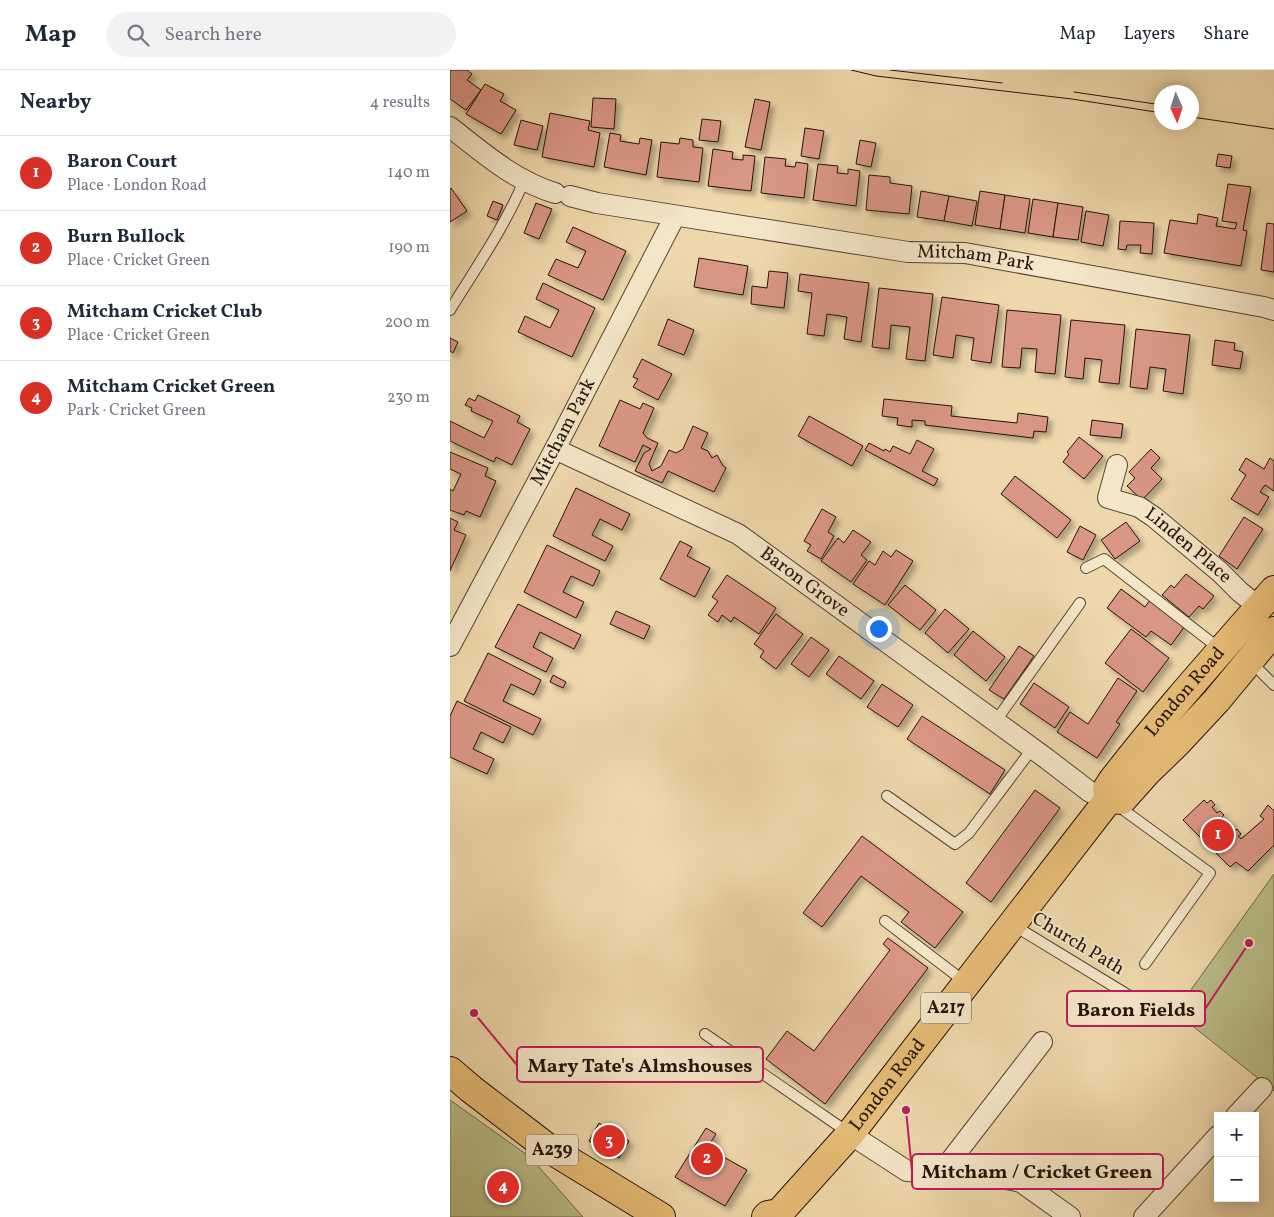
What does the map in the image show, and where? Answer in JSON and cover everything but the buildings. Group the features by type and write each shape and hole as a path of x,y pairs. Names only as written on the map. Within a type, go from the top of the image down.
{"main road":[{"name":"London Road","path":"781,1214 850,1134 1109,799 1107,789 1152,729 1267,599"},
{"name":"London Road","path":"1109,799 1122,800 1146,772 1176,744 1217,700 1248,660 1274,631"},
{"name":"A239","path":"450,1071 548,1148 662,1217"}],"street":[{"name":"Mitcham Park","path":"455,139 524,181 596,203 908,252 965,253 1274,310"},
{"name":"Mitcham Park","path":"450,646 555,449 675,216"},
{"name":"Baron Grove","path":"555,449 738,534 1090,792 1109,799"},
{"name":"Linden Place","path":"1117,466 1100,496 1138,508 1154,517 1220,572 1240,592 1267,599"},
{"path":"941,1173 1042,1042"},
{"path":"1240,1112 1262,1088"},
{"path":"850,1134 907,1171 975,1173 1021,1182 1064,1215"},
{"path":"1144,1217 1214,1140"}],"lane":[{"path":"450,310 497,233 518,196 524,181"},
{"path":"1086,568 1104,559 1220,650"},
{"path":"995,722 1080,603"},
{"path":"1248,660 1274,685"},
{"path":"887,796 955,844 969,833 1032,749"},
{"path":"1109,799 1210,873 1145,964"},
{"path":"885,921 966,983"},
{"name":"Church Path","path":"1012,925 1151,1008"},
{"path":"705,1034 850,1134"}],"green space":[{"path":"1274,874 1274,1091 1175,1012"},
{"path":"450,1100 530,1157 583,1217 450,1217"}],"tram line":[{"path":"851,70 876,76 1072,99 1154,112"},
{"path":"890,70 1002,83"},
{"path":"1074,92 1154,104"},
{"path":"1199,118 1274,129"}],"place":[{"name":"Baron Court","path":"1218,835"},
{"name":"Baron Fields","path":"1249,943"},
{"name":"Mary Tate's Almshouses","path":"474,1013"},
{"name":"Mitcham / Cricket Green","path":"906,1110"},
{"name":"Mitcham Cricket Club","path":"609,1141"},
{"name":"Burn Bullock","path":"707,1159"},
{"name":"Mitcham Cricket Green","path":"503,1187"}]}
